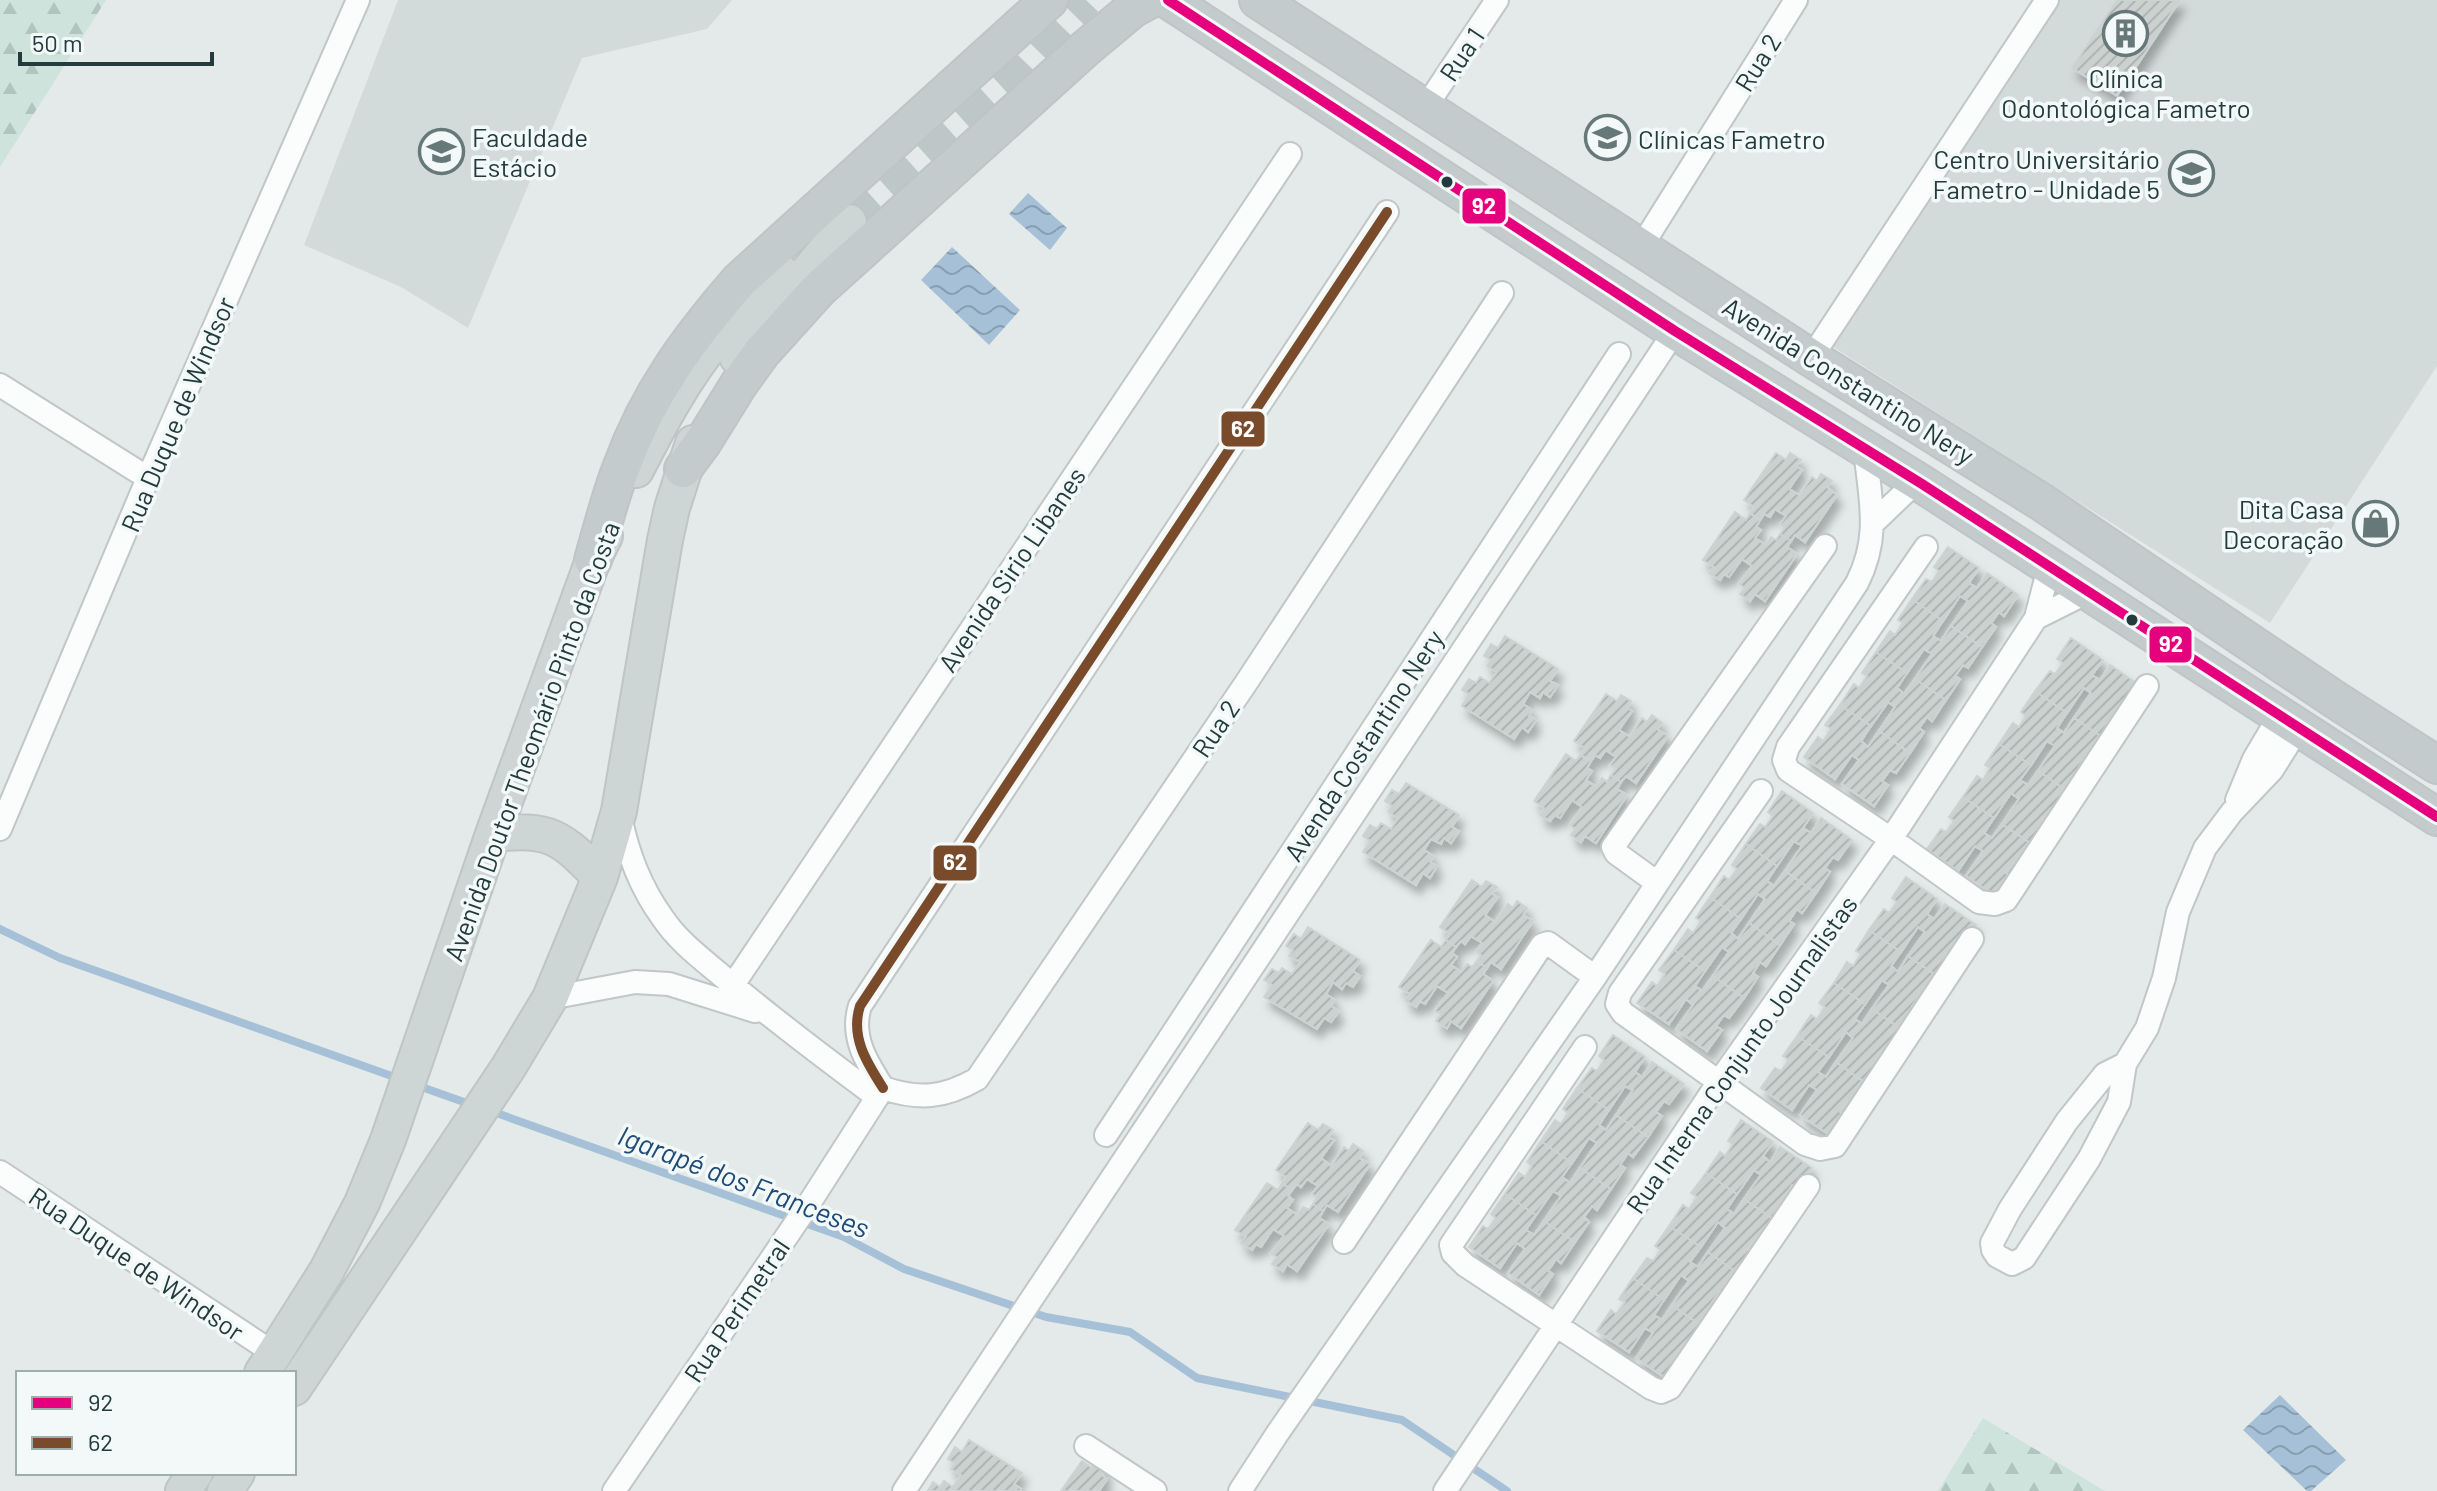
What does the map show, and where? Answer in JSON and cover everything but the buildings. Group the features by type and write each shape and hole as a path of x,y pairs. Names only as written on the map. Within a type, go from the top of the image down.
{"highway":[{"path":"593,560 621,466 643,417 670,368 700,325 740,280 1049,0"},
{"path":"683,469 762,352 818,290 1086,48 1134,8 1149,0"},
{"name":"Avenida Constantino Nery","path":"1168,0 1675,331 1917,481 2437,817"},
{"name":"Avenida Constantino Nery","path":"1258,0 1811,358 2043,503 2437,765"}],"main road":[{"name":"Avenida Doutor Theomário Pinto da Costa","path":"268,1364 326,1272 362,1203 388,1140 493,834 593,560 652,439 685,382 717,338 792,264 849,222 734,361 708,405 683,469 665,540 619,811 600,877 550,998 508,1068 296,1385"},
{"path":"493,834 535,832 553,836 572,848 600,877"}],"street":[{"name":"Rua Duque de Windsor","path":"0,829 6,795 358,0"},
{"name":"Rua 1","path":"1425,108 1497,0"},
{"name":"Rua 2","path":"1641,247 1796,0"},
{"path":"1811,358 2047,0"},
{"name":"Avenida Sirio Libanes","path":"733,985 1290,154"},
{"path":"880,1093 856,1034 860,1006 1387,212"},
{"name":"Rua 2","path":"880,1093 914,1097 939,1095 977,1079 1246,683 1502,293"},
{"path":"904,1491 1675,331"},
{"name":"Avenda Costantino Nery","path":"1106,1135 1619,354"},
{"path":"0,385 148,478"},
{"path":"1240,1491 1595,977 1857,583 1870,553 1872,524 1865,449"},
{"path":"1872,524 1917,481"},
{"path":"1656,882 1616,853 1613,847 1825,546"},
{"path":"1926,547 1788,747 1784,760 1788,770 1979,902 1995,904 2006,900 2147,686"},
{"name":"Rua Interna Conjunto Journalistas","path":"1445,1491 1718,1083 1891,839 2036,618 2049,567"},
{"path":"2036,618 2088,592"},
{"path":"2125,1064 2105,1074 2067,1121 2010,1209 1992,1243 1997,1256 2012,1264 2018,1263 2097,1145 2119,1102 2125,1064 2147,1028 2164,978 2178,912 2205,848 2232,812 2254,759 2290,721"},
{"path":"1761,791 1620,993 1617,1004 1623,1013 1718,1083 1805,1144 1820,1149 1835,1146 1972,939"},
{"path":"619,811 625,841 661,916 678,939 768,1016 880,1093"},
{"path":"1344,1242 1542,945 1548,943 1595,977"},
{"path":"550,998 635,982 669,984 768,1016"},
{"path":"1585,1047 1451,1245 1453,1253 1465,1265 1651,1388 1661,1392 1670,1388 1808,1186"},
{"name":"Rua Perimetral","path":"614,1491 880,1093"},
{"name":"Rua Duque de Windsor","path":"0,1172 268,1364"},
{"path":"1086,1446 1155,1491"}],"shaded area":[{"name":"Faculdade Estácio","path":"398,0 732,0 707,29 582,58 468,328 401,287 304,245"},
{"name":"Centro Universitário Fametro - Unidade 5","path":"2058,0 2437,0 2437,366 2270,623 1830,345"}],"green space":[{"path":"0,0 106,0 0,167"},
{"path":"1983,1418 2105,1491 1938,1491"}],"water":[{"path":"1028,193 1067,228 1050,250 1009,214"},
{"path":"952,247 1020,310 989,345 921,280"},
{"path":"2280,1395 2346,1460 2311,1491 2307,1491 2243,1430"}],"waterway":[{"name":"Igarapé dos Franceses","path":"0,929 60,958 400,1079"},
{"name":"Igarapé dos Franceses","path":"416,1085 475,1106"},
{"name":"Igarapé dos Franceses","path":"488,1110 844,1237 904,1269 1046,1317 1130,1332 1197,1378 1402,1420 1507,1491"}],"tunnel":[{"path":"849,222 1008,80 1086,0"}],"transit line":[{"name":"92","path":"1168,0 1675,331 1922,484 2437,817"},
{"name":"62","path":"883,1088 866,1059 859,1039 857,1017 860,1006 1387,212"}],"place":[{"name":"Clínica Odontológica Fametro","path":"2126,34"},
{"name":"Clínicas Fametro","path":"1607,138"},
{"name":"Faculdade Estácio","path":"441,151"},
{"name":"Centro Universitário Fametro - Unidade 5","path":"2191,173"},
{"name":"Dita Casa Decoração","path":"2375,523"}]}
